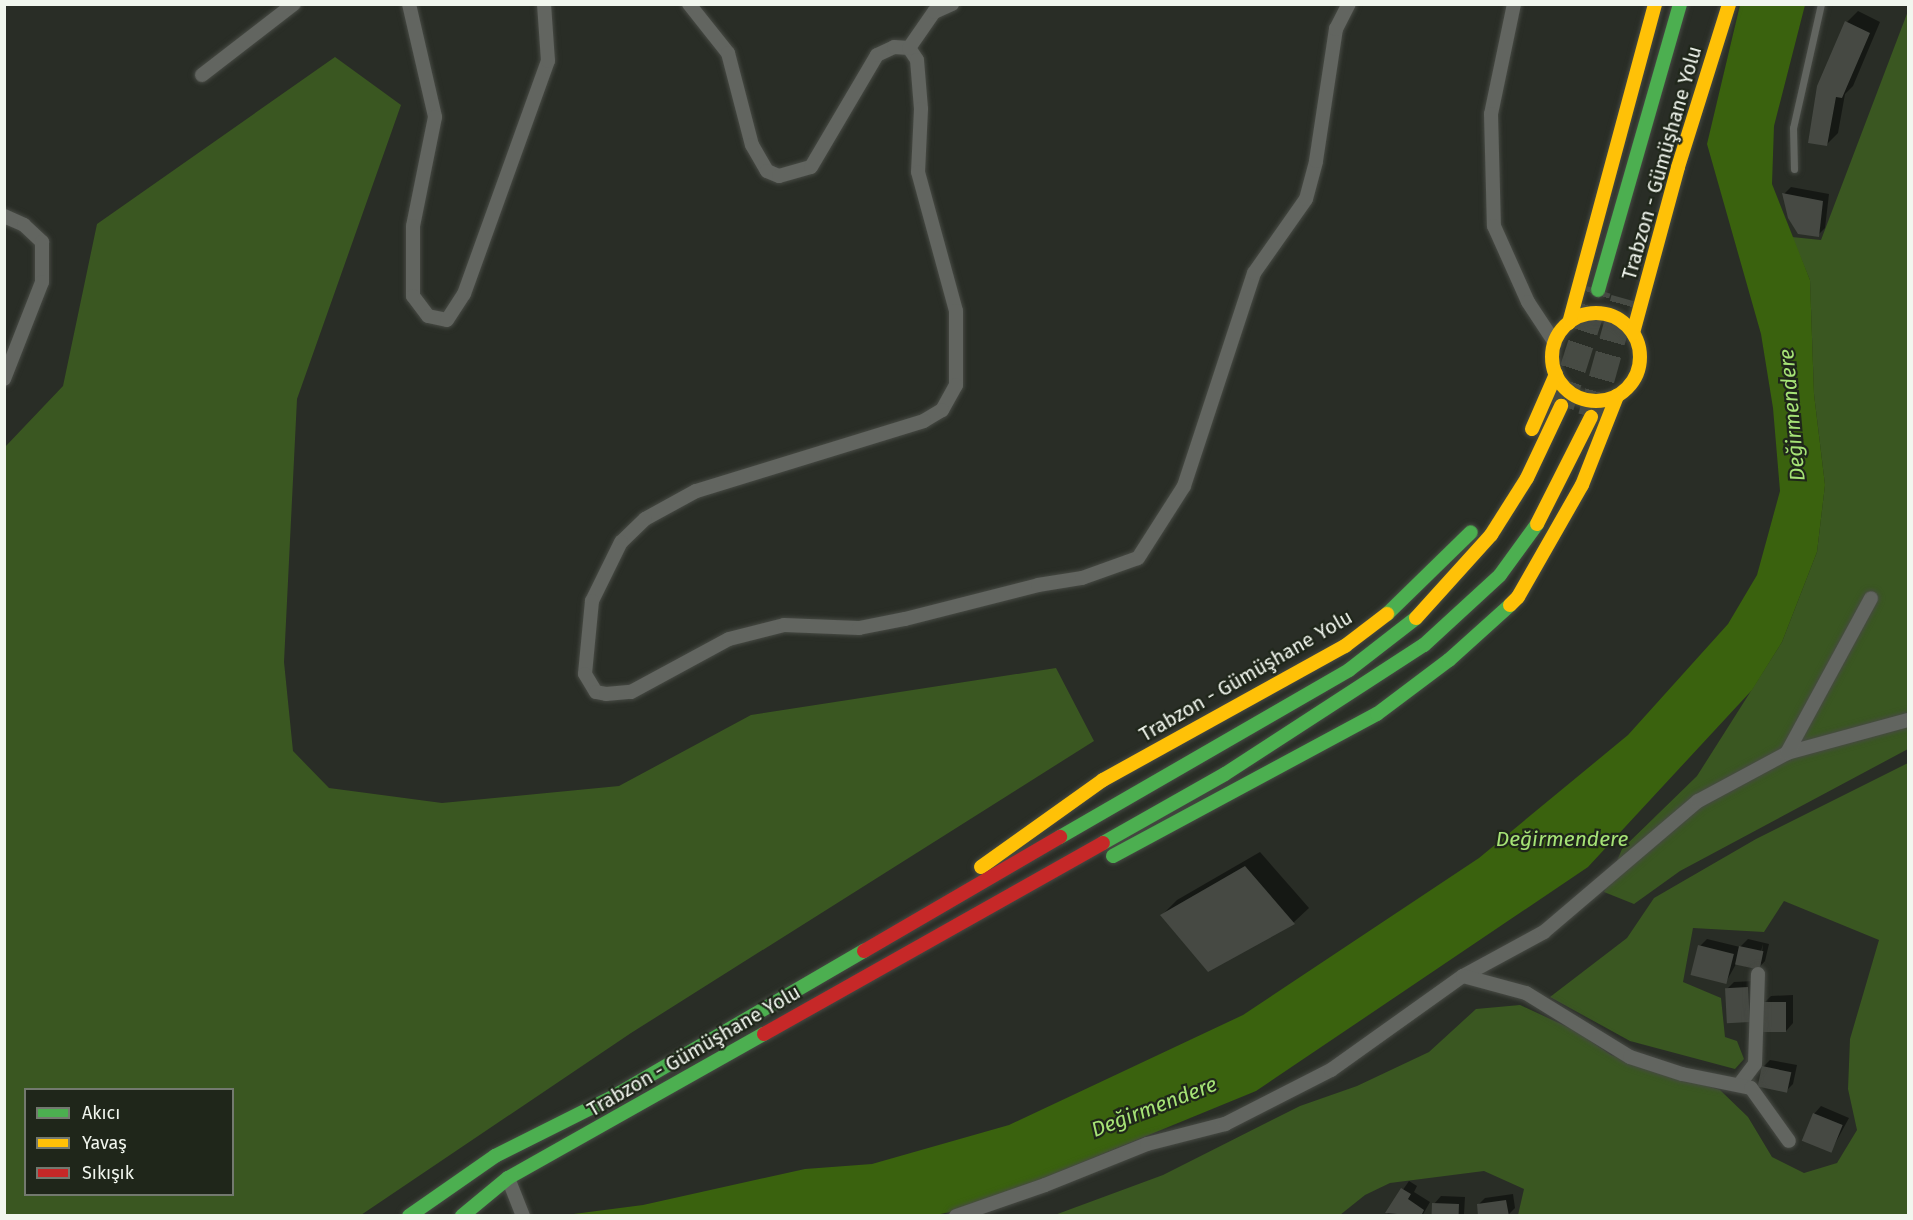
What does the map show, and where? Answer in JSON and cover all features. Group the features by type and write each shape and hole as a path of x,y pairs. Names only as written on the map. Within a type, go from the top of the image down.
{"highway":[{"path":"1521,455 1556,374 1555,343 1569,322 1655,4"},
{"name":"Trabzon - Gümüşhane Yolu","path":"1598,290 1680,4"},
{"name":"Trabzon - Gümüşhane Yolu","path":"1104,861 1377,714 1449,660 1518,597 1582,484 1617,396 1631,384 1639,368 1640,350 1633,333 1678,167 1729,4"},
{"name":"Trabzon - Gümüşhane Yolu","path":"1657,186 1674,129"},
{"path":"1569,322 1585,315 1603,314 1625,323 1633,333"},
{"path":"1556,374 1562,385 1582,398 1606,400 1617,396"},
{"name":"Trabzon - Gümüşhane Yolu","path":"409,1215 495,1156 611,1098 1349,669 1418,616 1491,535 1527,478 1561,406"},
{"name":"Trabzon - Gümüşhane Yolu","path":"462,1215 508,1178 1225,774 1424,645 1500,575 1534,530 1592,417"},
{"name":"Trabzon - Gümüşhane Yolu","path":"881,941 1103,780 1345,646 1403,602 1454,552 1481,519"},
{"name":"Trabzon - Gümüşhane Yolu","path":"951,928 1083,871"}],"street":[{"path":"202,75 294,4"},
{"path":"409,4 435,117 413,226 413,297 428,316 447,320 464,294 548,61 544,4"},
{"path":"689,4 728,53 752,145 767,171 779,176 811,167 878,55 894,47 909,48"},
{"path":"909,48 934,12 952,4"},
{"path":"909,48 917,60 921,109 918,172 956,311 956,385 942,410 924,421 696,491 645,519 621,542 592,601 585,674 596,692 631,692 740,636 784,625 859,628 893,622 1038,585 1082,578 1138,558 1184,486 1254,273 1306,199 1316,161 1336,29 1349,4"},
{"path":"1514,4 1491,114 1494,226 1528,302 1555,343"},
{"path":"4,216 24,225 42,242 42,282 4,379"},
{"path":"1787,753 1871,598"},
{"path":"956,1215 1045,1185 1147,1144 1225,1124 1331,1070 1463,976 1544,932 1698,801 1787,753 1908,720"},
{"path":"1739,1085 1755,1064 1758,974"},
{"path":"1463,976 1526,993 1630,1057 1682,1074 1751,1089 1789,1141"},
{"path":"508,1178 523,1215"}],"lane":[{"path":"1794,169 1793,128 1821,4"}],"shaded area":[{"path":"1908,11 1908,749 1680,871 1634,904 1604,892 1622,849 1697,776 1782,642 1817,552 1825,485 1814,394 1810,280 1792,237 1821,240"},
{"path":"335,57 401,105 297,399 284,662 293,751 329,788 442,803 619,786 751,715 1056,668 1094,741 631,1033 361,1215 5,1215 5,447 63,386 97,224"},
{"path":"1908,763 1908,1215 1518,1215 1524,1189 1484,1171 1390,1183 1365,1195 1340,1215 1052,1216 1163,1175 1300,1106 1357,1086 1429,1052 1476,1009 1520,1005 1574,1030 1611,1055 1720,1090 1748,1117 1772,1157 1804,1173 1837,1163 1857,1130 1848,1089 1850,1039 1879,940 1784,901 1764,932 1693,928 1683,982 1721,998 1725,1037 1737,1041 1744,1059 1735,1069 1630,1041 1550,997 1627,938 1654,898 1756,839"}],"water":[{"name":"Değirmendere","path":"1740,5 1805,5 1774,126 1772,184 1810,280 1814,394 1825,485 1817,552 1782,642 1752,690 1588,867 1256,1091 971,1208 930,1216 558,1216 643,1205 805,1169 872,1164 1009,1125 1243,1015 1479,858 1628,735 1728,624 1757,575 1780,491 1773,408 1761,334 1707,144"}],"building":[{"path":"1845,21 1870,33 1842,98 1836,97 1827,146 1808,143 1817,86"},
{"path":"1782,193 1823,201 1819,237 1798,234 1788,218"},
{"path":"1245,866 1295,924 1208,972 1160,915"},
{"path":"1698,945 1734,954 1726,984 1691,975"},
{"path":"1739,946 1763,951 1760,970 1735,965"},
{"path":"1748,987 1750,1022 1727,1023 1725,988"},
{"path":"1762,1002 1786,1002 1786,1032 1762,1032"},
{"path":"1762,1066 1791,1072 1787,1093 1758,1087"},
{"path":"1813,1113 1843,1125 1831,1153 1802,1141"},
{"path":"1401,1188 1411,1194 1408,1199 1424,1210 1421,1216 1385,1213"},
{"path":"1506,1200 1509,1216 1478,1216 1477,1204"},
{"path":"1432,1203 1459,1204 1459,1216 1432,1216"}],"tunnel":[{"path":"1561,406 1598,290"},
{"path":"1591,417 1624,299"}],"traffic: fast":[{"path":"1598,290 1680,4"},
{"path":"1103,843 1225,774 1424,645 1500,575 1537,524"},
{"path":"1387,614 1471,532"},
{"path":"1113,856 1377,714 1449,660 1510,605"},
{"path":"1060,837 1349,670 1416,618"},
{"path":"409,1216 495,1156 611,1098 864,951"},
{"path":"462,1216 508,1178 764,1034"}],"traffic: slow":[{"path":"1569,323 1655,4"},
{"path":"1633,333 1678,167 1729,4"},
{"path":"1596,313 1613,317 1627,326 1636,340 1640,357 1636,374 1627,388 1613,397 1596,401 1579,397 1565,388 1556,374 1552,357 1556,340 1565,326 1579,317 1596,313"},
{"path":"1532,429 1556,374"},
{"path":"1510,605 1518,597 1582,485 1617,396"},
{"path":"1416,618 1491,535 1527,478 1561,406"},
{"path":"1537,524 1591,417"},
{"path":"981,867 1103,780 1345,646 1387,614"}],"traffic: jam":[{"path":"864,951 1060,837"},
{"path":"764,1034 1103,843"}]}
